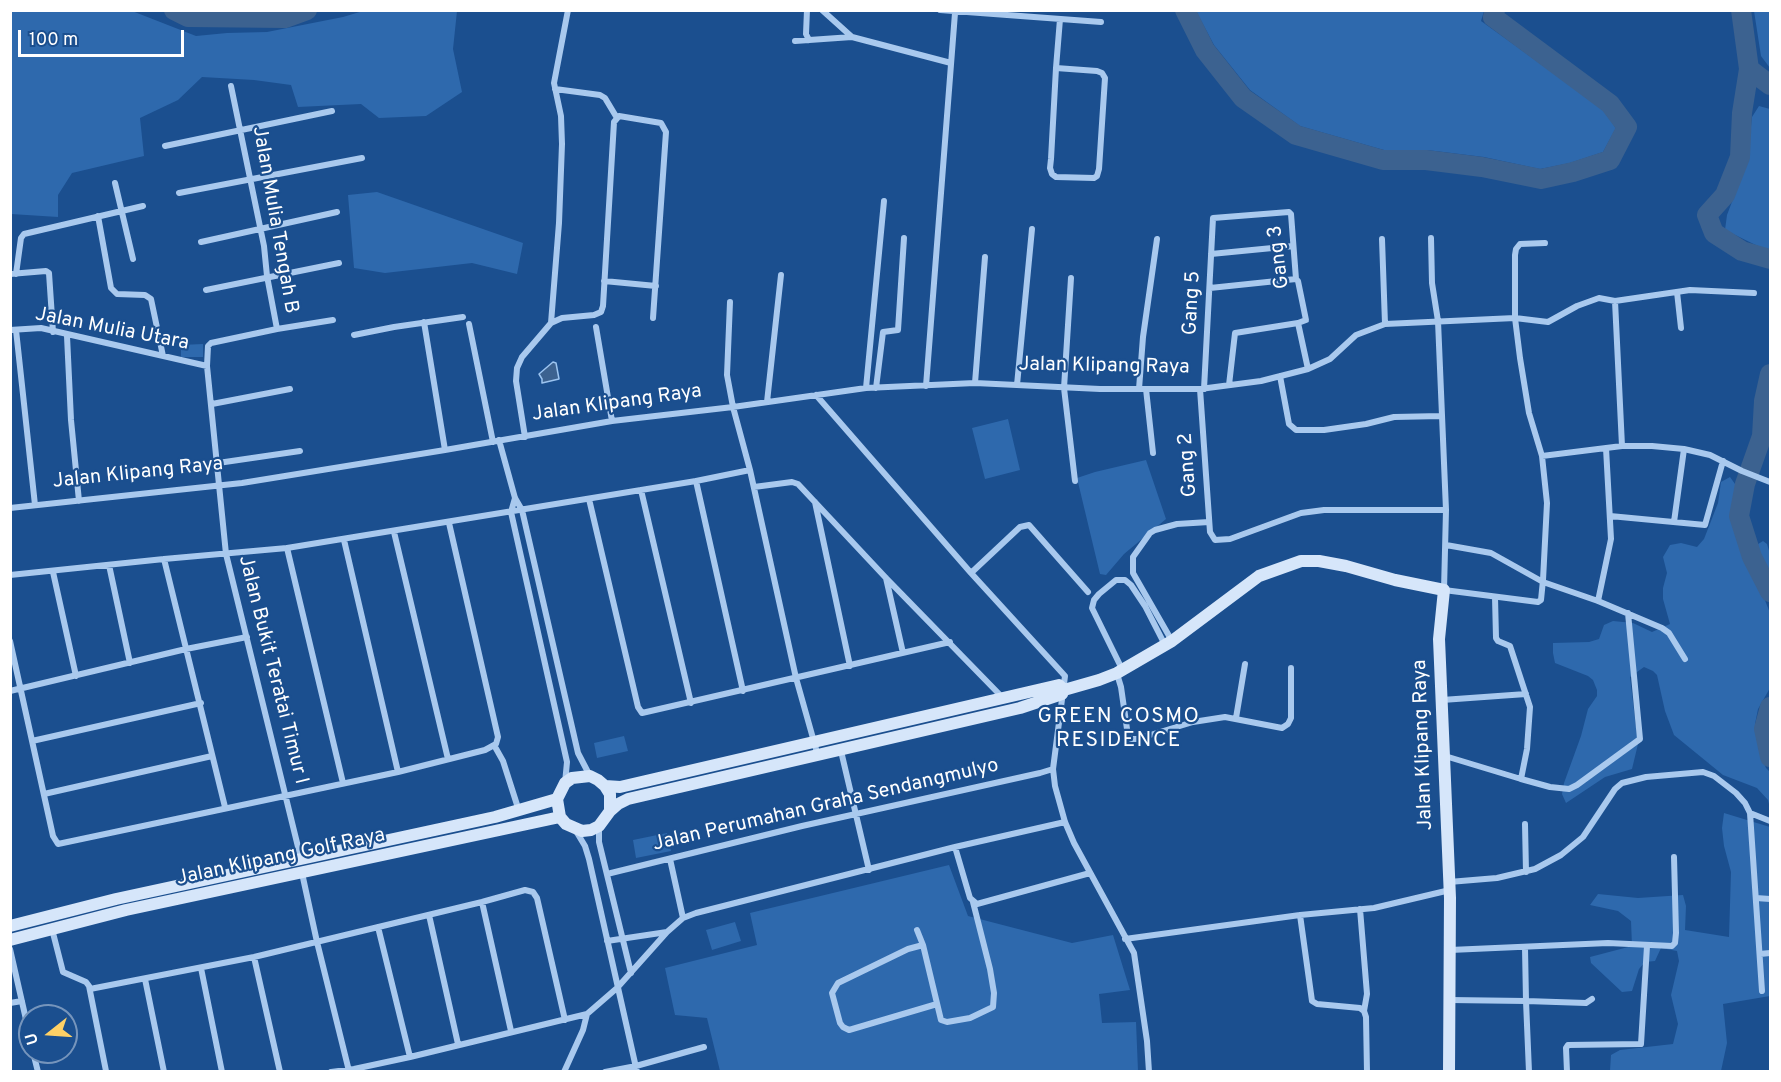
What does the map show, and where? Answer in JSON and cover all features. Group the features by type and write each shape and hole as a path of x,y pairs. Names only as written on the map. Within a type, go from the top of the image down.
{"main road":[{"path":"610,812 610,794 605,786 590,776 572,778 565,783 557,799 560,817 566,824 582,831 599,826 610,812 622,801 628,799 1020,708 1120,671 1169,643 1250,582 1301,561 1319,561 1346,566 1395,580 1444,590"},
{"name":"Jalan Klipang Raya","path":"1444,590 1439,639 1449,886 1449,1071"},
{"path":"605,786 620,787 1059,685 1064,690"},
{"path":"973,705 977,718"},
{"name":"Jalan Klipang Golf Raya","path":"10,940 52,929 67,918 301,860 519,811 557,799"},
{"name":"Jalan Klipang Golf Raya","path":"10,926 126,910 560,817"},
{"path":"361,847 365,859"}],"street":[{"path":"551,323 559,223 562,144 561,116 555,89 555,69 568,10"},
{"path":"807,10 806,34 809,40"},
{"path":"822,10 852,37"},
{"path":"940,10 955,13 982,12 1101,22"},
{"path":"926,386 955,13"},
{"path":"1056,68 1096,71 1102,73 1105,78 1099,169 1094,178 1056,177 1051,171 1056,68 1060,19"},
{"path":"795,41 852,37 951,63"},
{"name":"Jalan Mulia Tengah B","path":"209,344 218,340 276,328 260,228 231,86"},
{"path":"555,89 600,95 605,98 617,118"},
{"path":"165,146 332,111"},
{"path":"525,437 516,381 517,368 522,357 551,323 561,318 594,315 601,312 603,306 614,122 617,118 624,116 661,123 666,132 653,318"},
{"path":"179,193 362,158"},
{"path":"115,183 133,259"},
{"path":"866,388 884,201"},
{"path":"54,332 49,273 46,271 13,274 21,237 24,234 143,206"},
{"path":"201,242 337,212"},
{"name":"Gang 3","path":"1212,254 1213,219 1289,212 1291,214 1296,279 1306,320 1298,323 1308,369"},
{"path":"98,216 111,288 117,294 145,295 151,299 163,356"},
{"path":"1017,385 1032,229"},
{"path":"876,388 882,332 898,330 904,238"},
{"path":"1431,238 1432,283 1438,321 1515,318 1548,322 1599,298 1615,301 1690,290 1754,293"},
{"path":"1153,453 1142,389 1143,337 1157,239"},
{"path":"1382,239 1385,324"},
{"path":"1444,590 1539,602 1543,582 1547,503 1542,456 1529,413 1515,318 1516,249 1522,243 1545,243"},
{"path":"1212,254 1293,246"},
{"name":"Gang 5","path":"1202,389 1212,254"},
{"path":"975,383 985,257"},
{"path":"206,290 339,263"},
{"path":"768,402 781,275"},
{"path":"1071,278 1064,388 1075,481"},
{"path":"1210,288 1296,279"},
{"path":"604,281 656,286"},
{"path":"1677,292 1681,328"},
{"path":"1615,301 1622,446"},
{"path":"730,302 727,375 733,407 754,487 796,678 819,756"},
{"path":"354,335 463,317"},
{"path":"276,328 333,320"},
{"name":"Jalan Klipang Raya","path":"10,508 218,486 612,422 866,388 975,383 1064,388 1202,389 1308,369 1330,359 1356,335 1385,324 1438,321 1446,510 1444,590"},
{"path":"424,322 445,450"},
{"path":"1229,385 1235,333 1298,323"},
{"path":"469,324 496,441 515,498 522,510 578,753 590,776"},
{"path":"596,327 612,422"},
{"name":"Jalan Mulia Utara","path":"13,330 36,328 207,366"},
{"path":"13,330 35,505"},
{"path":"67,336 71,420 79,501"},
{"name":"Jalan Bukit Teratai Timur I","path":"209,344 207,366 226,554 301,860"},
{"path":"1280,376 1289,423 1296,430 1334,429 1394,417 1441,416"},
{"path":"212,404 290,389"},
{"name":"Gang 2","path":"1202,389 1209,522 1214,538 1230,539 1301,513 1324,510 1446,510"},
{"path":"816,395 971,573 1065,676 1053,769 1055,786 1065,822 1134,953 1149,1071"},
{"path":"1542,456 1622,446 1684,449 1710,455 1770,482"},
{"path":"1598,601 1611,539 1606,448"},
{"path":"1674,522 1684,449"},
{"path":"218,463 300,451"},
{"path":"1610,516 1707,524 1723,461"},
{"path":"10,575 287,548 344,540 750,470"},
{"path":"696,481 743,691"},
{"path":"754,487 795,482 1003,698"},
{"path":"641,490 691,702"},
{"path":"515,498 511,512 567,762 565,783"},
{"path":"589,499 639,710 645,713 950,642"},
{"path":"815,502 850,666"},
{"path":"1169,643 1133,573 1133,557 1150,533 1155,530 1177,524 1209,522"},
{"path":"10,641 52,836 58,844 398,772 485,750 494,746 498,739 449,523"},
{"path":"971,573 1020,528 1029,525 1088,592"},
{"path":"394,532 448,759"},
{"path":"344,540 398,772"},
{"path":"1446,545 1491,553 1543,582 1598,601 1662,628 1669,633 1685,658"},
{"path":"287,548 343,783"},
{"path":"164,559 225,807"},
{"path":"109,566 130,663"},
{"path":"53,572 76,676"},
{"path":"886,578 903,653"},
{"path":"1169,643 1131,585 1125,580 1116,580 1094,600 1092,608 1120,671 1128,736 1131,739 1193,722 1225,717 1282,728 1291,718 1291,668"},
{"path":"1495,597 1496,638 1510,646 1530,707 1527,749 1521,778"},
{"path":"1444,756 1550,787 1569,789 1640,739 1628,614"},
{"path":"10,691 186,649 247,637"},
{"path":"1236,718 1245,664"},
{"path":"1442,700 1526,694"},
{"path":"32,741 201,703"},
{"path":"494,746 503,760 519,811"},
{"path":"841,751 868,870"},
{"path":"44,794 212,756"},
{"name":"Jalan Perumahan Graha Sendangmulyo","path":"607,874 1053,769"},
{"path":"1125,939 1360,909 1406,901 1449,886 1526,872 1548,863 1574,846 1583,837 1615,789 1622,783 1666,774 1703,772 1714,776 1736,793 1745,802 1750,813 1762,991"},
{"path":"1750,813 1770,821"},
{"path":"331,1071 349,1070 410,1057 587,1014 617,988 682,918 696,913 955,847 1065,822"},
{"path":"1526,824 1526,872"},
{"path":"599,826 599,842 631,973"},
{"path":"573,828 585,846 589,859 636,1069"},
{"path":"918,930 941,1020 947,1023 970,1018 993,1007 994,993 991,977 973,902 955,847"},
{"path":"1450,950 1608,943 1670,947 1675,943 1674,857"},
{"path":"670,859 682,918"},
{"path":"302,873 349,1070"},
{"path":"973,902 979,904 1090,873"},
{"path":"90,989 254,957 525,890 535,894 565,1020"},
{"path":"1756,898 1770,898"},
{"path":"482,902 511,1031"},
{"path":"1360,909 1367,994 1364,1011 1367,1071"},
{"path":"429,915 458,1044"},
{"path":"1300,915 1313,1003 1360,1008 1364,1011"},
{"path":"378,927 410,1057"},
{"path":"52,929 63,972 86,982 90,989 106,1071"},
{"path":"607,941 668,932"},
{"path":"922,945 908,949 838,983 832,993 840,1023 849,1030 937,1004"},
{"path":"1567,1071 1566,1047 1568,1045 1641,1044 1647,946"},
{"path":"1525,948 1529,1071"},
{"path":"10,949 23,1004"},
{"path":"1760,954 1770,953"},
{"path":"254,957 280,1071"},
{"path":"201,968 222,1071"},
{"path":"145,979 164,1071"},
{"path":"1450,1000 1586,1003 1592,999"},
{"path":"10,1003 22,1000"},
{"path":"564,1071 583,1030 587,1014"},
{"path":"605,1071 636,1069 704,1047"}],"shaded area":[{"path":"10,11 132,11 196,36 267,32 363,11 457,11 453,49 462,92 426,116 379,118 361,104 298,107 291,85 202,77 178,100 140,118 144,156 72,173 58,195 58,217 11,214"},
{"path":"1196,11 1484,11 1481,21 1603,110 1616,128 1603,152 1570,163 1540,169 1484,157 1427,150 1384,150 1300,126 1250,90 1214,45"},
{"path":"1754,11 1770,11 1770,68 1761,56"},
{"path":"1759,106 1770,109 1770,252 1725,230 1727,215 1747,162 1752,117"},
{"path":"377,192 523,243 517,274 472,263 385,273 354,268 348,195"},
{"path":"203,344 203,357 181,357 181,345"},
{"path":"553,362 556,363 559,379 542,383 539,374"},
{"path":"1008,419 1020,470 985,479 972,428"},
{"path":"1146,460 1166,519 1124,554 1106,575 1100,574 1077,478"},
{"path":"1730,477 1735,484 1735,513 1738,532 1770,613 1770,688 1758,709 1755,724 1759,750 1770,772 1770,808 1768,800 1757,788 1723,775 1674,735 1665,711 1657,675 1644,667 1630,677 1638,744 1632,769 1605,777 1566,803 1562,794 1564,783 1588,709 1597,696 1597,690 1593,680 1588,676 1555,663 1553,643 1589,642 1599,639 1604,625 1613,621 1633,623 1652,632 1670,624 1663,599 1667,573 1663,557 1670,545 1681,543 1697,547 1704,539 1718,503 1721,482"},
{"path":"1763,541 1767,544 1770,554 1770,580 1755,551 1755,546"},
{"path":"624,736 628,751 597,758 594,743"},
{"path":"1724,813 1770,827 1770,996 1723,1004 1727,1043 1721,1071 1610,1071 1611,1055 1620,1050 1673,1044 1678,1024 1671,995 1679,961 1677,951 1661,948 1655,961 1645,962 1639,969 1632,991 1622,992 1591,963 1590,957 1632,946 1631,921 1618,911 1590,905 1598,894 1638,898 1683,895 1686,906 1685,930 1729,937 1731,872 1724,846 1722,828"},
{"path":"667,833 671,851 636,858 633,840"},
{"path":"949,865 968,916 1072,943 1113,935 1130,990 1099,994 1102,1023 1136,1022 1138,1071 720,1071 707,1018 675,1015 665,968 757,945 750,913"},
{"path":"735,922 741,941 712,950 706,930"}],"waterway":[{"path":"174,10 188,17 285,18 307,10"},
{"path":"1185,10 1205,50 1243,98 1296,135 1383,160 1426,160 1482,167 1541,179 1610,160 1627,127 1610,104 1493,17 1495,10"},
{"path":"1741,10 1749,69 1770,85"},
{"path":"1749,69 1742,113 1740,157 1725,195 1707,215 1714,233 1742,251 1770,259"},
{"path":"1770,374 1764,401 1762,436 1745,484 1739,516 1752,557 1770,592"},
{"path":"1770,707 1764,729 1770,757"}],"district":[{"name":"GREEN COSMO RESIDENCE","path":"1119,730"}]}
